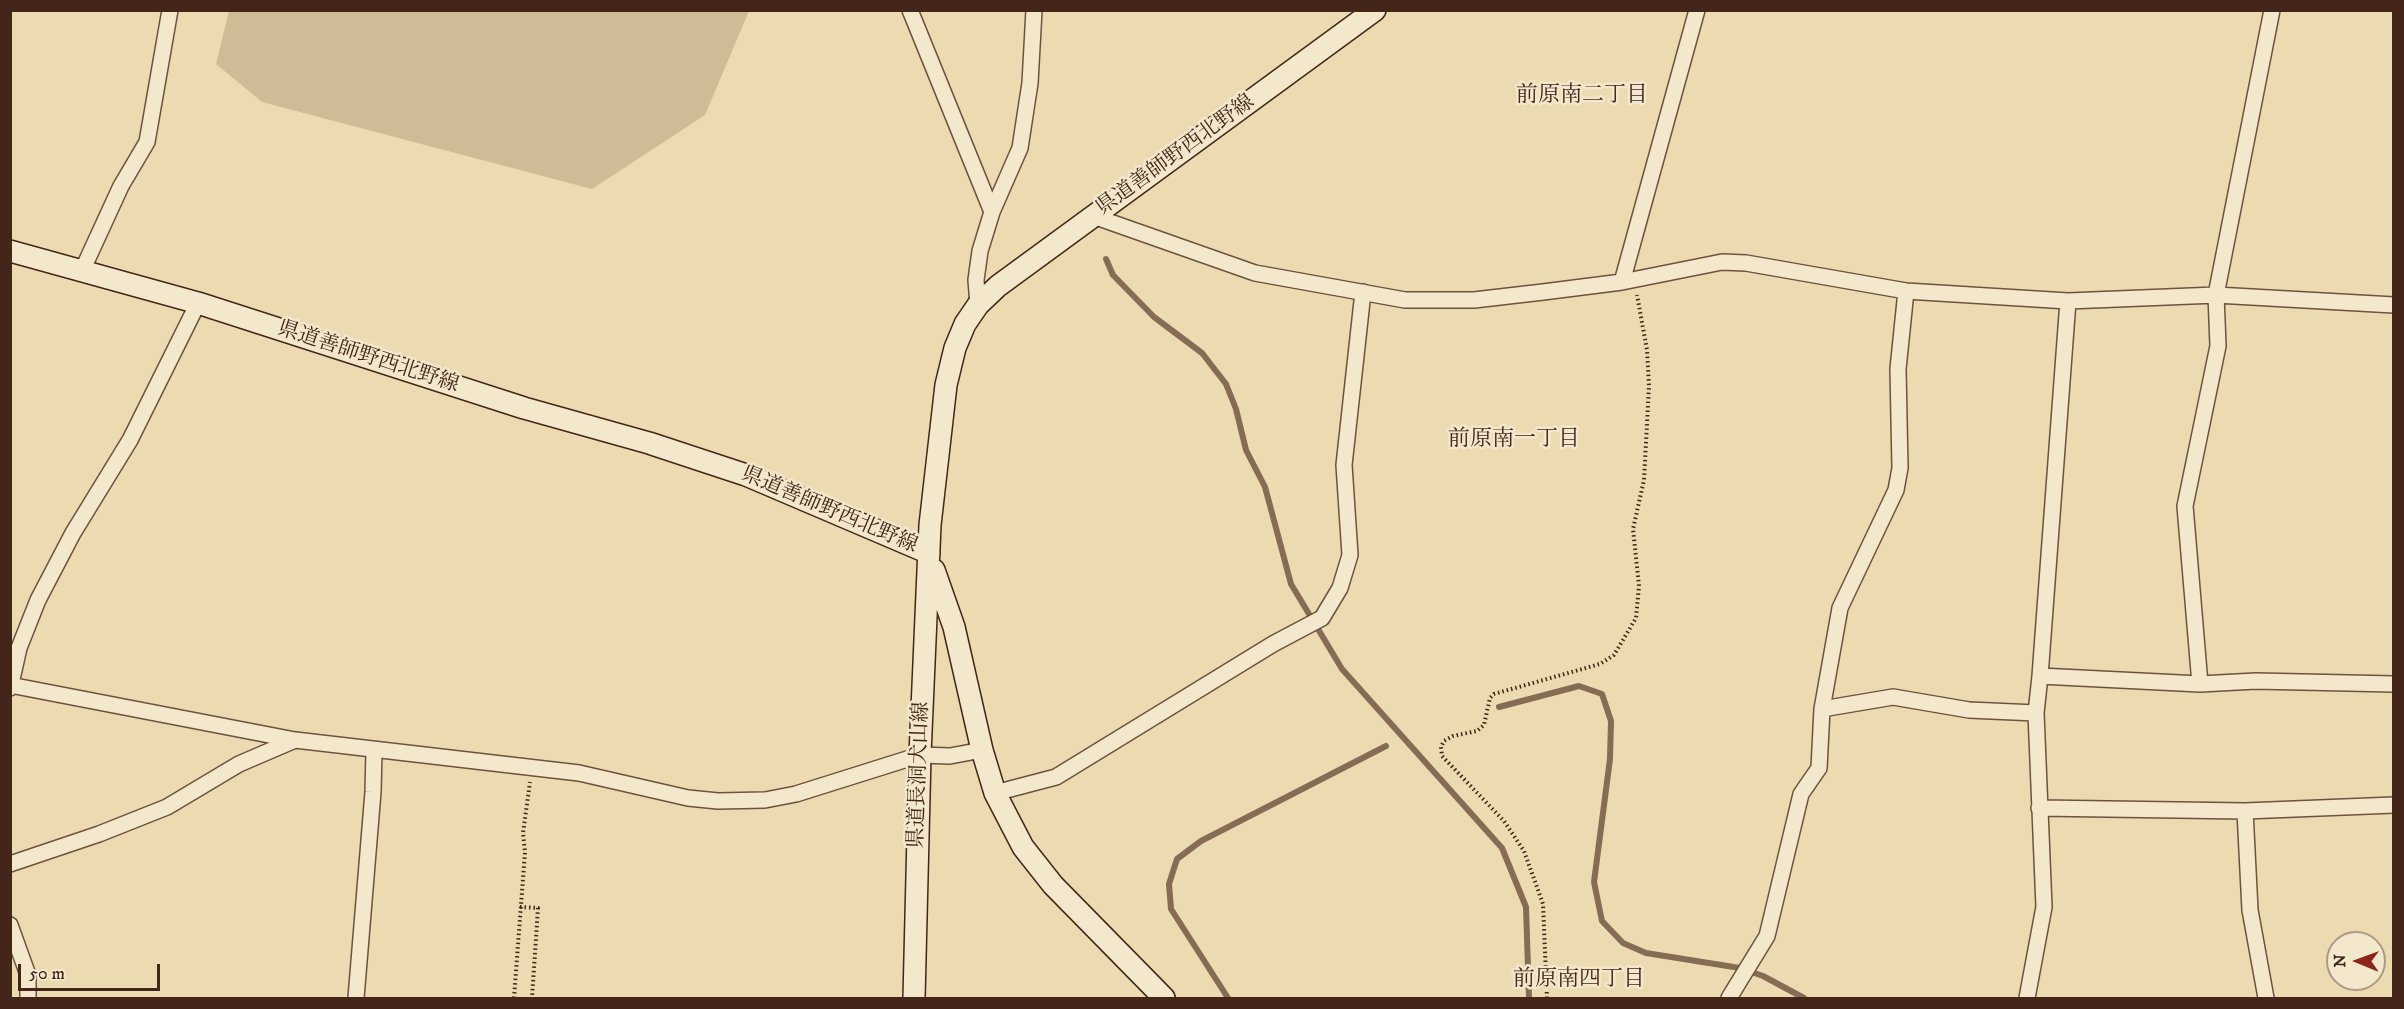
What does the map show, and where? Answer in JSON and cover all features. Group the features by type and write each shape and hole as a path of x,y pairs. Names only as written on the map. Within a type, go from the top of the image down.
{"main road":[{"name":"県道善師野西北野線","path":"10,250 198,303 524,408 650,442 714,464 929,552 934,485 946,386 955,348 965,324 978,305 998,286 1375,10"},
{"path":"929,552 954,627 982,750 995,793 1023,847 1053,885 1164,999"},
{"name":"県道長洞犬山線","path":"914,999 920,755 929,552"}],"street":[{"path":"81,271 122,186 147,142 170,10"},
{"path":"910,10 992,212"},
{"path":"978,305 976,280 980,252 992,212 1020,148 1030,83 1034,10"},
{"path":"1627,281 1697,10"},
{"path":"2200,684 2185,506 2218,346 2216,295 2272,10"},
{"path":"1089,219 1255,273 1405,300 1438,302 1627,281 1722,262 1746,262 1906,291 2068,302 2216,295 2394,305"},
{"path":"1729,999 1767,936 1801,794 1819,768 1822,709 1840,608 1896,490 1900,468 1898,369 1906,291"},
{"path":"995,793 1056,777 1322,618 1340,588 1350,555 1344,465 1363,292"},
{"path":"2027,999 2044,907 2036,712 2068,302"},
{"path":"198,303 130,440 73,533 38,600 19,648 11,686 295,740 374,751 579,773 688,798 741,802 796,794 920,755 950,756 982,750"},
{"path":"2040,676 2200,684 2256,681 2394,684"},
{"path":"1822,709 1893,697 1970,710 2036,712"},
{"path":"10,864 99,834 167,807 239,764 295,740"},
{"path":"356,999 374,792 374,751"},
{"path":"2039,808 2245,811 2394,805"},
{"path":"2245,811 2250,910 2266,999"},
{"path":"10,925 28,975 27,999"}],"path":[{"path":"1547,999 1543,904 1524,851 1504,820 1443,756 1441,747 1444,741 1453,736 1477,731 1484,725 1490,698 1494,694 1600,664 1614,655 1636,618 1639,586 1633,529 1644,480 1648,386 1642,310 1627,281"},
{"path":"514,999 525,852 522,833 532,767"},
{"path":"520,907 538,909 532,999"}],"shaded area":[{"path":"229,10 749,11 705,115 592,189 262,102 216,64"}],"waterway":[{"path":"1106,259 1113,275 1154,317 1202,353 1226,384 1236,409 1246,450 1265,487 1291,584 1342,669 1502,848 1526,907 1529,998"},
{"path":"1499,707 1579,686 1602,694 1611,721 1610,759 1594,882 1602,921 1623,943 1646,953 1740,968 1763,976 1804,998"},
{"path":"1228,998 1171,909 1169,884 1177,859 1201,841 1386,746"}],"district":[{"name":"前原南二丁目","path":"1582,96"},
{"name":"前原南一丁目","path":"1514,440"},
{"name":"前原南四丁目","path":"1579,980"}]}
